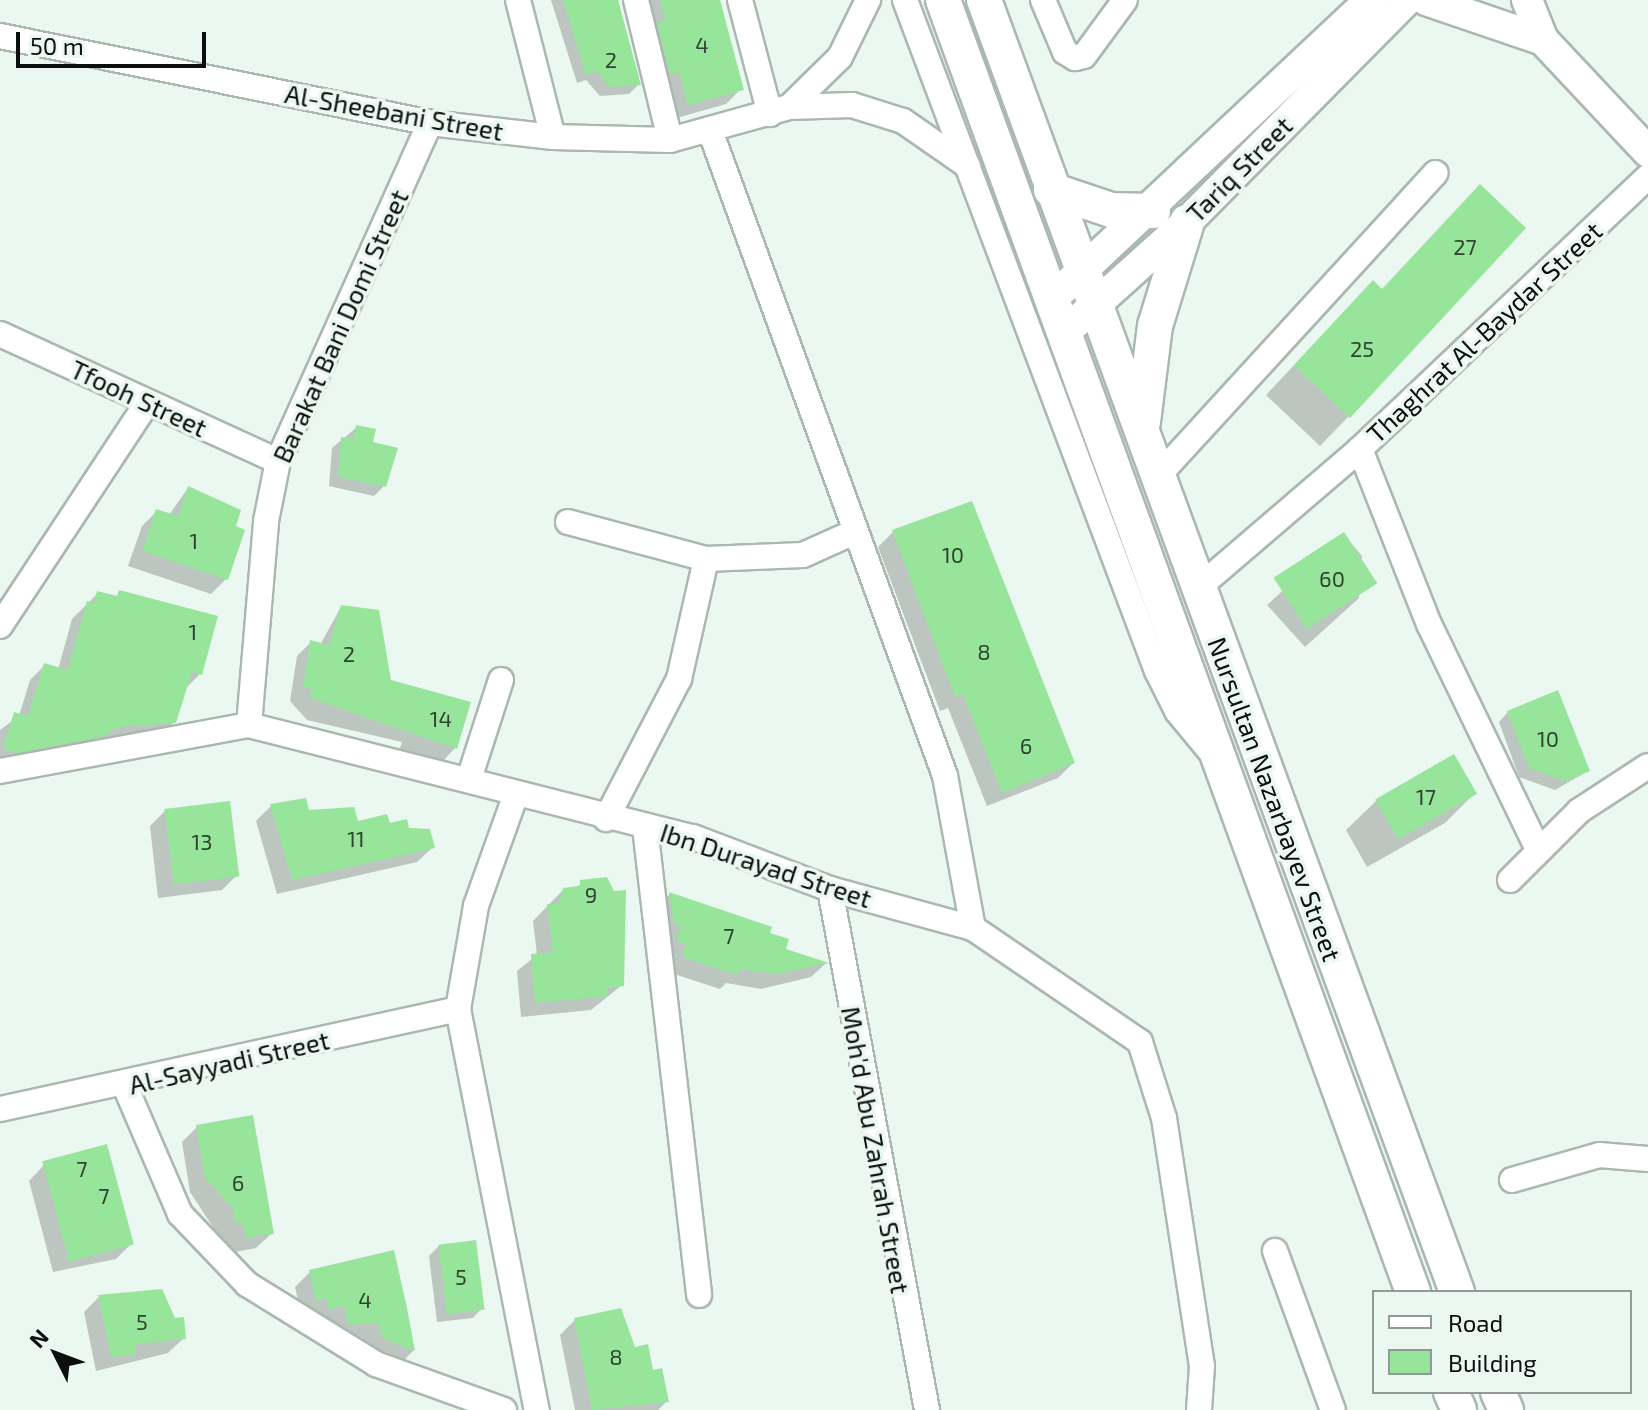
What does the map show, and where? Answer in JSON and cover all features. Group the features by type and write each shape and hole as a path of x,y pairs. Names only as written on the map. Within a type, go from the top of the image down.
{"main road":[{"name":"Nursultan Nazarbayev Street","path":"943,0 1412,1290"},
{"name":"Nursultan Nazarbayev Street","path":"984,0 1081,273 1456,1290"},
{"path":"1051,190 1111,210 1153,211"},
{"path":"1142,434 1155,326 1187,222"}],"street":[{"path":"518,0 553,137"},
{"path":"636,0 670,140"},
{"path":"740,0 779,111"},
{"name":"Al-Sheebani Street","path":"779,111 840,57 868,0"},
{"path":"905,0 1166,691 1222,762"},
{"path":"1043,0 1065,52 1075,58 1084,56 1125,0"},
{"name":"Tariq Street","path":"1053,298 1153,211 1370,0"},
{"name":"Tariq Street","path":"1065,332 1187,222 1407,0"},
{"path":"1426,0 1543,40"},
{"path":"1527,0 1543,40 1648,152"},
{"name":"Al-Sheebani Street","path":"0,36 430,123 553,137 670,140 711,133 779,111 826,103 878,112 926,133 968,166"},
{"name":"Barakat Bani Domi Street","path":"249,725 266,521 278,461 430,123"},
{"path":"711,133 852,533 945,776 973,928"},
{"path":"1158,476 1436,173"},
{"name":"Thaghrat Al-Baydar Street","path":"1538,849 1435,638 1360,449 1648,177"},
{"name":"Tfooh Street","path":"0,334 278,461"},
{"path":"0,626 147,403"},
{"path":"1198,588 1360,449"},
{"path":"568,522 706,559 803,555 852,533"},
{"path":"606,819 679,679 706,559"},
{"path":"469,779 501,680"},
{"name":"Ibn Durayad Street","path":"0,771 249,725 469,779 606,819 734,850 830,889 973,928 1140,1042 1164,1118 1202,1366 1200,1408"},
{"path":"1510,880 1579,811 1648,766"},
{"path":"516,794 476,906 458,1009 537,1410"},
{"path":"645,827 699,1295"},
{"name":"Moh'd Abu Zahrah Street","path":"830,889 927,1410"},
{"name":"Al-Sayyadi Street","path":"0,1109 125,1086 458,1009"},
{"path":"125,1086 180,1214 247,1284 376,1364 504,1410"},
{"path":"1512,1180 1599,1155 1648,1159"},
{"path":"1275,1251 1333,1410"}],"building":[{"path":"563,0 618,0 641,85 610,87 596,71 586,75"},
{"path":"660,0 720,0 744,90 688,105 679,72 670,75 657,23 665,20"},
{"path":"1480,184 1526,228 1350,418 1294,365 1373,280 1382,289"},
{"path":"356,425 376,429 373,442 398,448 386,487 338,477 341,437 353,439"},
{"path":"188,486 241,510 236,526 245,530 228,580 142,551 156,509 178,516"},
{"path":"972,501 1075,763 1002,793 963,694 955,697 892,530"},
{"path":"1344,532 1377,583 1307,629 1274,578"},
{"path":"119,590 218,616 202,675 192,672 176,723 117,727 105,736 17,753 3,749 14,712 28,716 44,663 68,670 87,601 94,603 97,591 117,596"},
{"path":"341,605 379,610 391,680 471,702 457,749 310,698 311,688 303,687 310,640 329,645"},
{"path":"1558,690 1590,771 1566,781 1529,768 1507,711"},
{"path":"1454,754 1477,794 1398,839 1375,800"},
{"path":"306,798 309,810 354,807 358,821 387,814 390,823 407,819 409,828 430,829 435,848 292,880 270,804"},
{"path":"230,801 239,876 174,884 164,809"},
{"path":"607,877 614,891 626,890 624,986 607,988 608,996 535,1003 531,954 553,952 547,904 559,903 563,888 580,886 580,880"},
{"path":"669,892 772,927 770,933 789,939 786,949 829,963 777,974 739,969 737,975 682,957 686,944 676,941 681,926 674,924"},
{"path":"253,1115 274,1234 246,1238 242,1222 235,1223 233,1209 204,1176 196,1125"},
{"path":"107,1144 134,1244 69,1262 42,1161"},
{"path":"476,1240 485,1309 447,1314 438,1245"},
{"path":"394,1250 415,1351 384,1339 377,1323 348,1325 344,1306 328,1310 326,1298 316,1301 309,1270"},
{"path":"162,1289 175,1318 184,1317 186,1339 136,1344 136,1354 111,1357 98,1295"},
{"path":"621,1308 635,1347 648,1344 653,1370 662,1368 669,1402 592,1410 574,1318"}]}
